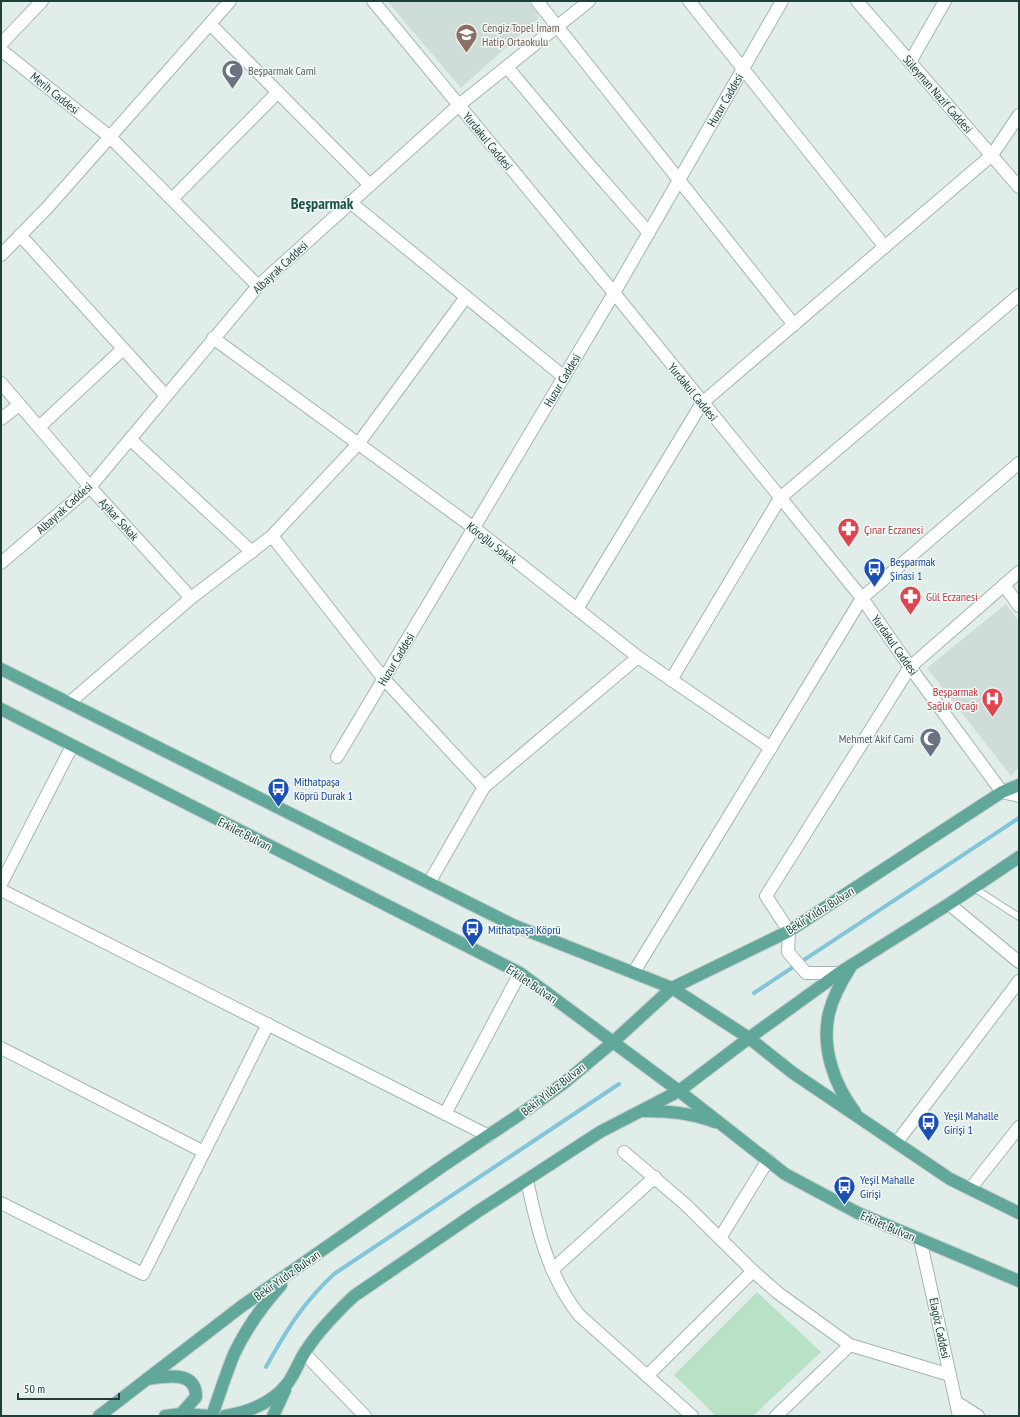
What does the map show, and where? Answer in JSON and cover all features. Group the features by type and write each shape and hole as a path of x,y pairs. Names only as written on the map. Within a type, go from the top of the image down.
{"main road":[{"path":"1,669 513,925 672,988 748,1038 793,1074 897,1142 950,1179 1019,1213"},
{"name":"Erkilet Bulvarı","path":"1,709 520,973 679,1091 785,1174 858,1213 1019,1281"},
{"name":"Bekir Yıldız Bulvarı","path":"99,1416 242,1306 564,1083 613,1042 672,988 789,931 1002,792 1019,785"},
{"path":"273,1416 304,1353 329,1321 354,1296 600,1132 679,1091 748,1038 840,973 974,888 1019,857"},
{"path":"852,966 842,982 832,1004 827,1024 827,1042 831,1065 836,1079 846,1099 860,1118"},
{"path":"640,1112 666,1111 685,1114 722,1125"},
{"path":"164,1416 180,1414 212,1416 226,1374 245,1333 270,1297 299,1267"},
{"path":"147,1379 174,1376 186,1378 190,1381 195,1389 196,1396 180,1414"},
{"path":"225,1416 238,1414 261,1405 280,1392 288,1383"}],"street":[{"path":"1,44 42,1"},
{"path":"1,255 47,208 230,1"},
{"name":"Yurdakul Caddesi","path":"373,1 614,293 862,598 910,667 1002,792"},
{"path":"537,1 794,325"},
{"name":"Albayrak Caddesi","path":"1,563 90,487 258,286 459,105 589,1"},
{"path":"689,1 744,68 885,247"},
{"name":"Huzur Caddesi","path":"337,757 614,293 782,1"},
{"name":"Süleyman Nazif Caddesi","path":"857,1 1019,186"},
{"path":"910,62 945,1"},
{"path":"210,24 370,185"},
{"name":"Merih Caddesi","path":"1,50 110,137 258,286"},
{"path":"507,67 649,233"},
{"path":"172,200 278,92"},
{"path":"577,609 702,403 992,156 1019,115"},
{"path":"350,202 564,377"},
{"path":"20,235 166,396"},
{"path":"672,680 780,498 1019,295"},
{"path":"69,703 191,598 272,536 358,444 466,297"},
{"name":"Köroğlu Sokak","path":"213,338 474,528 638,657 770,748"},
{"path":"38,427 123,349"},
{"name":"Aşikar Sokak","path":"1,383 90,487 191,598"},
{"path":"1,419 19,405"},
{"path":"130,439 252,552"},
{"path":"634,972 862,598 1019,464"},
{"path":"272,536 384,679 484,787"},
{"path":"840,973 806,974 788,952 789,931 766,896 910,667 1019,572"},
{"path":"1004,585 1019,606"},
{"path":"429,882 484,787 638,657"},
{"path":"1,884 72,746"},
{"path":"1002,792 1019,796"},
{"path":"1,890 489,1136"},
{"path":"949,904 1019,962"},
{"path":"445,1114 520,973"},
{"path":"897,1142 1019,981"},
{"path":"1,1202 143,1274 268,1024"},
{"path":"1,1048 204,1152"},
{"path":"970,1189 1019,1127"},
{"path":"624,1152 685,1204 752,1271 801,1310 850,1345 950,1375"},
{"path":"720,1238 768,1160"},
{"path":"552,1270 655,1177"},
{"path":"527,1180 539,1232 552,1270 561,1290 578,1315 692,1416"},
{"name":"Elagöz Caddesi","path":"920,1239 959,1416"},
{"path":"647,1376 752,1271"},
{"path":"776,1416 850,1345"},
{"path":"304,1353 365,1416"},
{"path":"956,1402 978,1416"}],"lane":[{"path":"974,888 1019,917"}],"shaded area":[{"name":"Cengiz Topel İmam Hatip Ortaokulu","path":"387,1 528,1 538,14 538,19 461,88"},
{"name":"Beşparmak Sağlık Ocağı","path":"1006,604 1019,621 1019,767 1011,776 927,668"}],"green space":[{"path":"757,1292 821,1352 753,1416 716,1416 674,1375"}],"waterway":[{"path":"754,993 1019,818"},
{"path":"266,1367 304,1306 334,1274 619,1084"}],"place":[{"name":"Cengiz Topel İmam Hatip Ortaokulu","path":"466,54"},
{"name":"Beşparmak Cami","path":"232,90"},
{"name":"Çınar Eczanesi","path":"848,548"},
{"name":"Beşparmak Şinasi 1","path":"874,588"},
{"name":"Gül Eczanesi","path":"911,616"},
{"name":"Beşparmak Sağlık Ocağı","path":"993,718"},
{"name":"Mehmet Akif Cami","path":"930,758"},
{"name":"Mithatpaşa Köprü Durak 1","path":"279,808"},
{"name":"Mithatpaşa Köprü","path":"473,948"},
{"name":"Yeşil Mahalle Girişi 1","path":"929,1142"},
{"name":"Yeşil Mahalle Girişi","path":"844,1206"}],"district":[{"name":"Beşparmak","path":"322,203"}]}
